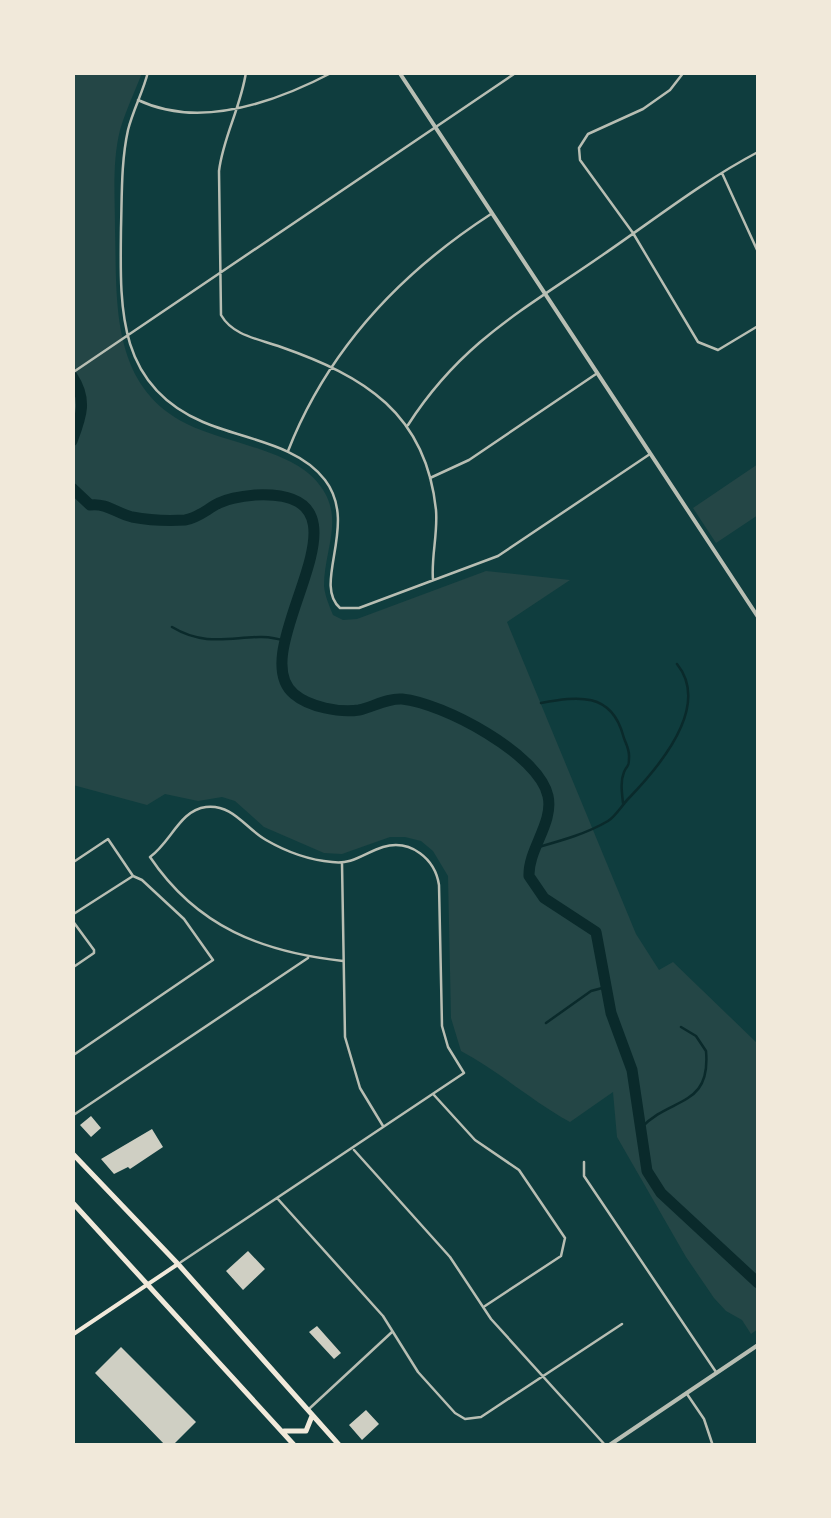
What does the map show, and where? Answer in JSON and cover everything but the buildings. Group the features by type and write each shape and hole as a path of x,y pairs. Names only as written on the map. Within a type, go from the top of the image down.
{"main road":[{"path":"72,1153 178,1264 339,1445"},
{"path":"72,1202 294,1446"},
{"path":"72,1334 178,1264"},
{"path":"281,1430 306,1431 310,1413"},
{"path":"328,1446 339,1445"}],"street":[{"path":"148,72 128,132 122,180 122,296 128,335 142,373 176,408 207,424 288,452 318,472 336,500 340,530 329,590 340,608 353,610 434,582 510,548 651,454"},
{"path":"246,72 218,170 220,310 230,327 332,366 373,391 407,428 430,478 436,522 434,582"},
{"path":"138,100 180,112 238,108 270,100 333,72"},
{"path":"399,72 756,608 758,617"},
{"path":"72,372 518,72"},
{"path":"684,72 656,100 622,122 588,134 579,148 580,160 634,234 702,345 723,348 758,326"},
{"path":"407,428 433,389 496,326 721,172 758,152"},
{"path":"721,172 758,252"},
{"path":"288,452 306,409 365,321 401,282 492,214"},
{"path":"430,478 470,460 598,373"},
{"path":"178,1264 464,1073 448,1047 442,1026 440,886 434,867 420,853 398,846 383,847 359,860 342,863 316,859 280,846 257,834 232,812 214,806 187,814 167,843 150,857 178,894 210,919 257,942 309,957 344,960"},
{"path":"72,863 108,839 133,876 184,919 213,960 72,1056"},
{"path":"342,863 348,1055 360,1088 384,1127"},
{"path":"72,968 94,954 94,950 72,917 133,876"},
{"path":"72,1116 309,957"},
{"path":"433,1094 475,1140 505,1157 526,1177 565,1238 561,1256 484,1307"},
{"path":"352,1148 450,1257 484,1307 542,1376 607,1446 758,1345"},
{"path":"584,1162 584,1176 717,1373"},
{"path":"276,1197 393,1331 418,1372 455,1414 465,1419 481,1418 622,1324"},
{"path":"310,1413 393,1331"},
{"path":"686,1393 704,1419 713,1446"}],"shaded area":[{"path":"72,73 142,73 120,130 115,167 118,313 131,365 162,408 187,424 275,455 318,483 331,508 332,533 324,586 333,615 343,620 357,619 486,571 570,580 507,622 636,934 659,970 673,962 758,1044 758,1329 751,1334 742,1320 714,1298 686,1257 617,1137 613,1092 570,1122 461,1051 451,1018 448,876 433,851 421,841 390,837 342,854 324,853 264,827 235,801 222,797 198,801 165,794 147,805 73,785"},
{"path":"758,464 758,515 716,543 693,508"}],"waterway":[{"path":"72,376 81,401 72,441"},
{"path":"72,488 90,505 158,520 190,519 223,501 241,497 294,500 311,517 313,543 284,643 282,672 294,694 316,706 343,711 396,699 441,710 509,748 541,780 549,806 529,876 544,898 596,932 611,1013 632,1070 647,1171 661,1193 758,1283"},
{"path":"172,627 203,638 258,637 285,641"},
{"path":"535,848 608,821 654,770 685,717 686,681 677,664"},
{"path":"541,703 591,700 610,711 618,721 629,752 622,780 623,803"},
{"path":"546,1023 591,991 606,987"},
{"path":"641,1128 687,1099 702,1083 706,1051 696,1036 681,1027"}]}
